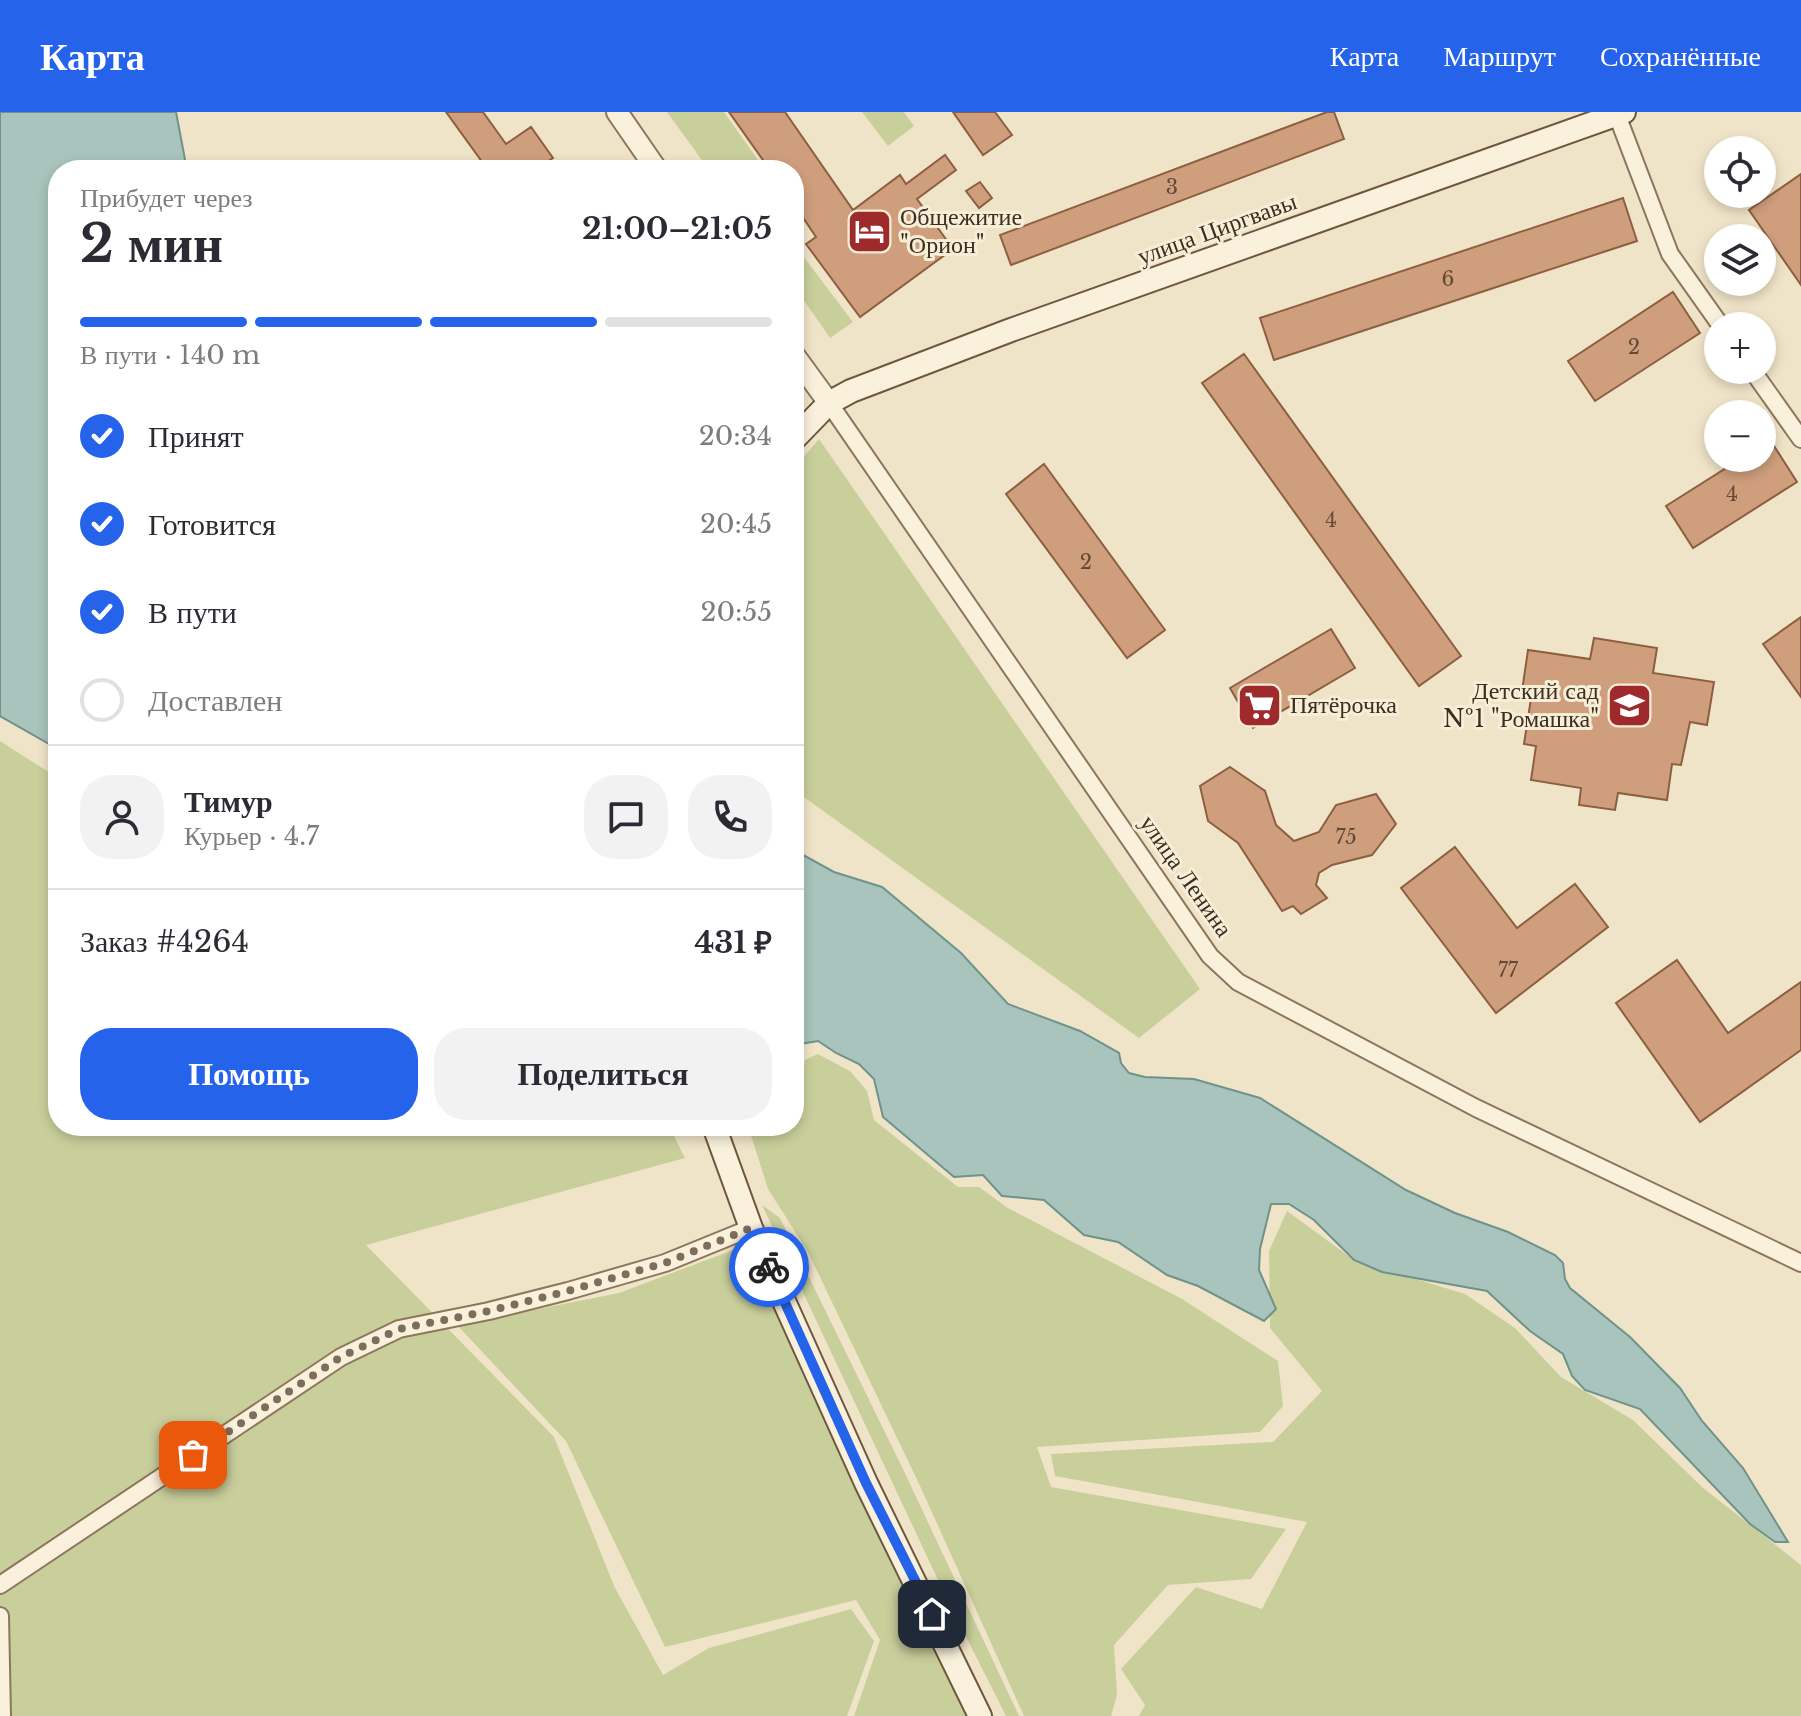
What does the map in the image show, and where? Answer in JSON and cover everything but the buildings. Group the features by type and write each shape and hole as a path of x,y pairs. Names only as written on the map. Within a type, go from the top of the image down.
{"main road":[{"name":"улица Циргвавы","path":"829,403 851,391 1011,330 1621,113"},
{"path":"804,429 829,403"},
{"path":"718,1136 751,1228 866,1483 980,1716"}],"street":[{"path":"617,112 650,160"},
{"path":"1621,113 1670,254 1711,312"},
{"name":"улица Ленина","path":"804,369 1210,956 1238,982 1476,1108 1801,1263"},
{"path":"1762,384 1801,439"},
{"path":"0,1585 341,1357 399,1329 568,1291 665,1263 751,1228"},
{"path":"0,1616 2,1716"}],"green space":[{"path":"667,112 724,112 758,160 702,160"},
{"path":"862,112 904,112 914,126 888,146"},
{"path":"804,257 853,322 830,338 804,300"},
{"path":"819,439 1200,989 1139,1038 804,797 804,456"},
{"path":"0,741 48,772 48,1136 674,1136 685,1158 366,1245 554,1437 615,1588 663,1675 709,1648 851,1609 874,1641 847,1716 0,1716"},
{"path":"818,1054 850,1071 867,1091 874,1120 958,1187 979,1187 1008,1208 1182,1299 1278,1361 1283,1406 1260,1432 1037,1447 1051,1487 1286,1529 1251,1579 1168,1585 1114,1645 1117,1695 1111,1716 1024,1716 920,1486 808,1252 768,1189 751,1136 804,1136 805,1060"},
{"path":"762,1205 780,1218 1019,1716 1006,1716 946,1597"},
{"path":"1287,1211 1354,1260 1465,1294 1515,1328 1561,1377 1633,1420 1702,1487 1801,1565 1801,1716 1139,1716 1145,1705 1121,1669 1196,1587 1262,1609 1307,1522 1055,1476 1051,1454 1273,1442 1322,1391 1270,1328 1269,1251"},
{"path":"741,1247 760,1273 868,1512 959,1692 967,1716 854,1716 880,1640 856,1600 665,1647 566,1441 457,1325 619,1293"}],"water":[{"path":"0,112 176,112 185,160 48,160 48,743 0,716"},
{"path":"804,856 834,872 882,887 961,953 1008,1004 1080,1031 1119,1053 1121,1063 1129,1073 1145,1077 1194,1079 1260,1098 1406,1190 1555,1255 1563,1263 1570,1288 1630,1337 1680,1388 1702,1421 1743,1468 1788,1542 1775,1542 1750,1524 1640,1409 1585,1390 1572,1376 1563,1354 1530,1331 1487,1291 1382,1272 1354,1260 1314,1220 1289,1204 1271,1204 1260,1249 1259,1270 1276,1309 1264,1321 1198,1286 1167,1275 1118,1242 1084,1235 1044,1200 1002,1196 983,1175 954,1177 883,1117 874,1079 859,1064 818,1041 804,1043"}],"way so far":[{"path":"193,1455 341,1357 399,1329 568,1291 665,1263 751,1228 769,1267"}],"place":[{"name":"Общежитие \"Орион\"","path":"869,231"},
{"name":"Пятёрочка","path":"1259,705"},
{"name":"Детский сад №1 \"Ромашка\"","path":"1630,705"}],"route":[{"path":"769,1267 866,1483 932,1614"}]}
